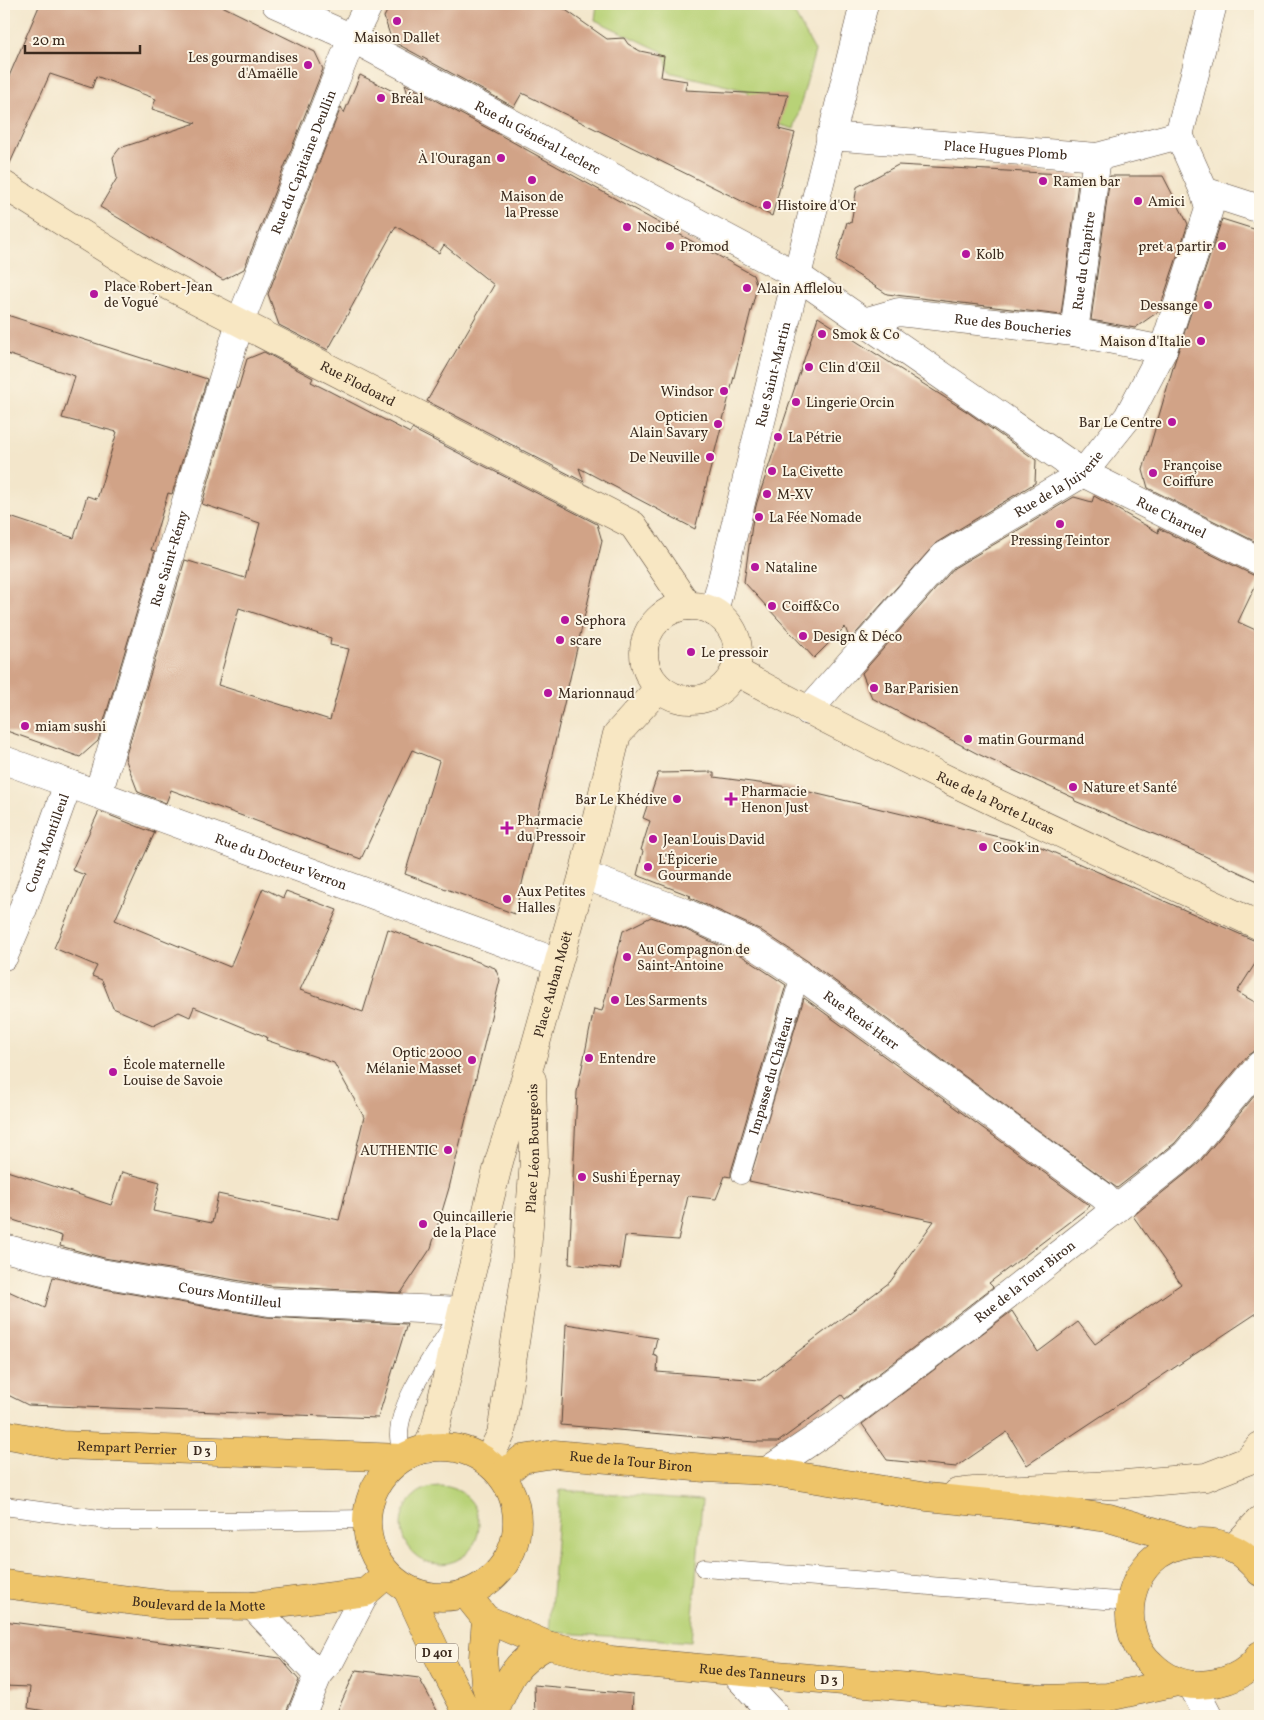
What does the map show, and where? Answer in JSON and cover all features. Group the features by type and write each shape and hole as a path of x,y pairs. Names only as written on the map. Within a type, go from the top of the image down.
{"main road":[{"name":"Rue Flodoard","path":"4,185 146,274 632,525 688,606"},
{"path":"688,606 702,607 714,612 725,620 733,631 738,644 739,658 735,671 727,684 716,694 702,699 686,700 672,696 659,688 650,677 645,664 646,637 653,625 663,615 675,609 688,606"},
{"name":"Rue de la Porte Lucas","path":"735,671 808,711 1018,813 1260,926"},
{"name":"Place Auban Moët","path":"531,1061 557,962 583,875 617,734 659,688"},
{"name":"Place Léon Bourgeois","path":"427,1449 436,1425 500,1158 531,1061"},
{"name":"Place Léon Bourgeois","path":"495,1469 525,1277 534,1160 531,1061"},
{"name":"Rempart Perrier","path":"4,1434 62,1445 402,1458"},
{"path":"927,1497 974,1491 1114,1486 1206,1477 1247,1461 1260,1446"},
{"path":"448,1447 469,1452 495,1469 513,1498 517,1520 514,1544 504,1565 488,1582 466,1594 442,1598 424,1595 397,1581 371,1548 366,1519 372,1495 383,1474 402,1458 427,1449 448,1447"},
{"name":"Rue de la Tour Biron","path":"495,1469 522,1459 554,1454 767,1472 927,1497 1008,1504 1109,1518 1190,1542"},
{"path":"1233,1549 1260,1520"},
{"path":"1185,1683 1154,1668 1134,1641 1129,1622 1130,1602 1137,1580 1150,1562 1168,1549 1190,1542 1212,1542 1233,1549 1249,1559 1260,1572"},
{"path":"366,1592 397,1581"},
{"name":"D 401","path":"397,1581 440,1660 486,1715"},
{"name":"Boulevard de la Motte","path":"4,1584 167,1605 253,1606 366,1592"},
{"name":"Rue des Tanneurs","path":"466,1594 486,1619 547,1645 611,1660 1042,1699 1108,1697 1185,1683 1216,1684 1238,1676 1259,1658"},
{"path":"486,1619 483,1656 486,1715"},
{"path":"486,1715 518,1665 531,1654 547,1645"}],"street":[{"name":"Rue du Général Leclerc","path":"276,4 352,38 796,275"},
{"name":"Rue du Capitaine Deullin","path":"240,322 352,38 369,4"},
{"path":"830,136 864,4"},
{"path":"1179,135 1213,4"},
{"name":"Place Hugues Plomb","path":"830,136 1097,157 1179,135"},
{"name":"Rue de la Juiverie","path":"808,711 944,556 1083,473 1128,417 1163,350 1209,209 1204,191 1179,135"},
{"name":"Rue Saint-Martin","path":"714,612 830,136"},
{"name":"Rue du Chapitre","path":"1074,332 1097,157"},
{"path":"1204,191 1260,209"},
{"path":"796,275 1083,473"},
{"name":"Rue des Boucheries","path":"864,322 899,312 1074,332 1163,350"},
{"name":"Rue Saint-Rémy","path":"98,794 240,322"},
{"name":"Rue Charuel","path":"1083,473 1260,561"},
{"name":"Rue du Docteur Verron","path":"4,760 557,962"},
{"name":"Cours Montilleul","path":"4,956 68,784"},
{"name":"Rue René Herr","path":"583,875 684,912 750,942 800,975 1103,1196 1116,1209"},
{"name":"Rue de la Tour Biron","path":"767,1472 838,1423 973,1322 1186,1154 1260,1065"},
{"name":"Cours Montilleul","path":"4,1248 100,1273 269,1302 462,1311"},
{"path":"301,1716 318,1675 330,1661 366,1592"},
{"path":"253,1606 318,1675"},
{"path":"734,1672 775,1716"},
{"path":"1185,1683 1208,1716"}],"lane":[{"name":"Impasse du Château","path":"741,1176 800,975"},
{"name":"Place Léon Bourgeois","path":"402,1458 399,1434 404,1409 421,1376 462,1311"},
{"path":"4,1506 114,1521 366,1519"},
{"path":"704,1568 1130,1602"}],"green space":[{"path":"597,4 795,4 793,11 815,51 794,129 752,117 748,91 669,72 663,52 595,20"},
{"path":"432,1486 448,1486 462,1492 473,1503 479,1517 479,1533 473,1547 462,1558 448,1564 432,1564 418,1558 407,1547 401,1533 401,1517 407,1503 418,1492"},
{"path":"560,1490 702,1500 691,1642 549,1632"}],"building":[{"path":"40,4 218,4 315,52 323,69 244,269 223,280 100,207 117,178 113,157 120,148 196,123 152,109 156,99 96,76 92,88 50,74 7,170 4,170 4,88"},
{"path":"391,4 557,4 607,39 624,38 628,44 640,51 664,56 661,77 687,81 685,90 788,95 779,129 795,133 772,216 522,93 514,107 392,41 384,17"},
{"path":"360,75 409,99 405,84 753,275 757,287 695,529 579,468 584,482 427,401 494,285 444,245 439,253 396,226 328,350 279,325 268,294 341,107 344,113"},
{"path":"898,165 1079,175 1061,315 887,294 836,261 847,222 851,223 857,187"},
{"path":"1110,176 1163,176 1188,224 1159,311 1135,328 1091,320"},
{"path":"1222,219 1260,231 1260,544 1148,488 1143,470 1175,361"},
{"path":"4,314 207,379 172,494 168,493 151,550 155,551 98,741 80,757 4,730 4,515 74,538 87,496 97,499 117,432 62,418 75,376 4,353"},
{"path":"818,317 966,411 1036,460 1035,483 936,543 850,640 845,627 814,658 744,582 757,502"},
{"path":"264,352 313,378 311,382 410,433 412,429 597,524 602,541 515,914 405,874 439,761 412,750 361,859 171,790 166,803 138,792 125,758 185,560 245,578 260,523 202,504 236,388 238,389 247,359","holes":["239,608 331,638 330,645 349,649 330,720 218,685"]},
{"path":"1094,496 1159,533 1158,528 1253,575 1260,576 1238,622 1260,632 1260,882 1192,850 1075,801 1074,798 978,754 872,698 862,673 954,568 1074,497 1092,502"},
{"path":"714,772 714,777 788,787 1041,847 1260,943 1260,956 1237,992 1260,1005 1260,1050 1248,1055 1175,1143 1117,1188 809,962 759,929 689,897 691,896 637,875 643,851 641,850 650,821 643,818 658,773"},
{"path":"99,811 155,832 115,920 230,967 263,888 283,898 286,891 337,910 300,990 363,1012 388,929 495,968 500,980 449,1188 431,1248 401,1293 271,1286 104,1258 60,1246 62,1236 4,1217 4,1170 111,1205 122,1172 160,1182 153,1211 212,1223 218,1194 339,1220 364,1117 334,1063 266,1040 267,1037 194,1007 190,1017 179,1012 153,1025 113,1008 102,980 92,976 97,966 54,948 85,875 72,870"},
{"path":"651,917 678,926 742,956 786,985 731,1177 725,1176 716,1199 688,1196 678,1240 625,1236 620,1269 569,1264 577,1092 594,1009 602,1011 623,931"},
{"path":"804,998 1090,1206 989,1283 993,1287 963,1310 845,1399 842,1395 778,1442 754,1442 561,1425 566,1324 657,1338 653,1355 658,1357 657,1372 760,1380 890,1282 934,1221 749,1181"},
{"path":"1260,1089 1260,1311 1027,1465 1007,1432 956,1467 887,1460 862,1424 1012,1311 1038,1352 1078,1322 1095,1344 1181,1284 1133,1216 1198,1164"},
{"path":"53,1277 98,1288 266,1317 407,1324 378,1418 28,1405 4,1393 4,1289 45,1308"},
{"path":"4,1621 280,1658 299,1680 286,1716 45,1716 45,1711 28,1708 30,1687 4,1686"},
{"path":"356,1670 419,1678 440,1716 335,1716"},
{"path":"534,1685 633,1694 632,1716 535,1716"}],"place":[{"name":"Maison Dallet","path":"397,21"},
{"name":"Les gourmandises d'Amaëlle","path":"308,65"},
{"name":"Bréal","path":"381,98"},
{"name":"À l'Ouragan","path":"501,158"},
{"name":"Maison de la Presse","path":"532,180"},
{"name":"Ramen bar","path":"1043,181"},
{"name":"Amici","path":"1138,201"},
{"name":"Histoire d'Or","path":"767,205"},
{"name":"Nocibé","path":"627,227"},
{"name":"Promod","path":"670,246"},
{"name":"pret a partir","path":"1222,246"},
{"name":"Kolb","path":"966,254"},
{"name":"Alain Afflelou","path":"747,288"},
{"name":"Place Robert-Jean de Vogué","path":"94,294"},
{"name":"Dessange","path":"1208,305"},
{"name":"Smok & Co","path":"822,334"},
{"name":"Maison d'Italie","path":"1201,341"},
{"name":"Clin d'Œil","path":"809,367"},
{"name":"Windsor","path":"724,391"},
{"name":"Lingerie Orcin","path":"796,402"},
{"name":"Bar Le Centre","path":"1172,422"},
{"name":"Opticien Alain Savary","path":"718,424"},
{"name":"La Pétrie","path":"778,437"},
{"name":"De Neuville","path":"710,457"},
{"name":"La Civette","path":"772,471"},
{"name":"Françoise Coiffure","path":"1153,473"},
{"name":"M-XV","path":"767,494"},
{"name":"La Fée Nomade","path":"759,517"},
{"name":"Pressing Teintor","path":"1060,524"},
{"name":"Nataline","path":"755,567"},
{"name":"Coiff&Co","path":"772,606"},
{"name":"Sephora","path":"565,620"},
{"name":"Design & Déco","path":"803,636"},
{"name":"scare","path":"560,640"},
{"name":"Le pressoir","path":"691,652"},
{"name":"Bar Parisien","path":"874,688"},
{"name":"Marionnaud","path":"548,693"},
{"name":"miam sushi","path":"25,726"},
{"name":"matin Gourmand","path":"968,739"},
{"name":"Nature et Santé","path":"1073,787"},
{"name":"Bar Le Khédive","path":"677,799"},
{"name":"Pharmacie Henon Just","path":"731,799"},
{"name":"Pharmacie du Pressoir","path":"507,828"},
{"name":"Jean Louis David","path":"653,839"},
{"name":"Cook'in","path":"983,847"},
{"name":"L'Épicerie Gourmande","path":"648,867"},
{"name":"Aux Petites Halles","path":"507,899"},
{"name":"Au Compagnon de Saint-Antoine","path":"627,957"},
{"name":"Les Sarments","path":"615,1000"},
{"name":"Entendre","path":"589,1058"},
{"name":"Optic 2000 Mélanie Masset","path":"472,1060"},
{"name":"École maternelle Louise de Savoie","path":"113,1072"},
{"name":"AUTHENTIC","path":"448,1150"},
{"name":"Sushi Épernay","path":"582,1177"},
{"name":"Quincaillerie de la Place","path":"423,1224"}]}
